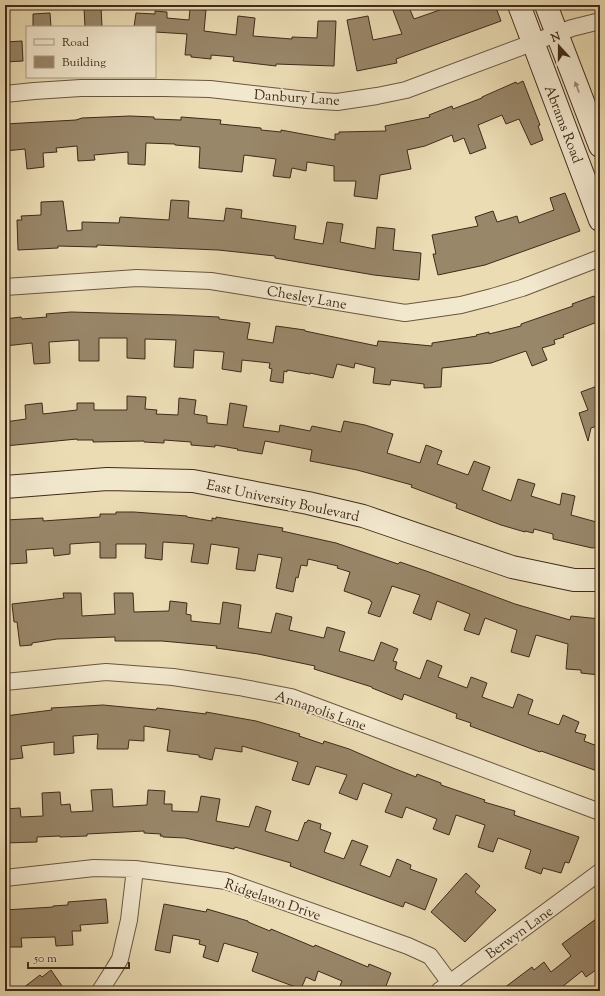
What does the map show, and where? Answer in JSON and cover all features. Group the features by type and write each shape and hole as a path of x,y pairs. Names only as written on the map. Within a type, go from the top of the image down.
{"street":[{"name":"Abrams Road","path":"519,5 600,220"},
{"name":"Abrams Road","path":"546,5 600,146"},
{"name":"Danbury Lane","path":"5,94 81,88 210,89 337,102 406,90 572,28 600,21"},
{"name":"Chesley Lane","path":"5,287 137,278 211,281 405,313 461,305 492,297 522,288 600,258"},
{"name":"East University Boulevard","path":"5,487 107,479 193,481 308,502 363,516 512,567 574,580 600,580"},
{"name":"Annapolis Lane","path":"5,682 106,672 173,677 291,697 600,812"},
{"name":"Ridgelawn Drive","path":"5,878 94,868 135,869 226,881 408,946 430,956 444,987"},
{"path":"100,991 120,959 129,920 135,869"},
{"name":"Berwyn Lane","path":"444,987 600,872"}],"building":[{"path":"391,5 408,5 414,19 454,5 495,5 501,21 396,59 397,63 357,71 347,20 368,16 373,40 402,34"},
{"path":"101,7 102,26 85,26 84,8"},
{"path":"190,9 206,10 204,31 236,35 238,16 255,18 253,36 292,39 292,37 317,38 318,21 336,21 334,66 276,64 276,66 233,61 234,57 211,55 211,59 191,57 191,55 185,55 187,34 156,32 156,26 134,26 136,13 155,14 155,11 167,12 167,18 189,20"},
{"path":"50,13 51,26 33,26 33,14"},
{"path":"22,41 23,61 5,62 5,42"},
{"path":"523,81 540,125 538,126 543,140 531,145 519,119 506,124 502,115 478,125 486,148 470,154 464,138 454,142 452,135 425,146 407,150 411,169 380,175 377,199 354,196 356,181 334,181 334,166 307,162 306,171 292,168 290,178 273,176 276,159 244,155 242,172 199,168 200,147 146,143 145,165 128,164 128,152 94,155 95,160 78,161 77,146 56,148 57,152 43,153 44,167 27,169 25,149 5,151 5,124 130,116 154,117 154,119 181,120 181,117 221,120 220,124 261,128 261,130 281,132 281,130 335,140 335,134 339,134 339,132 386,131 385,126 430,117 429,115 452,106 453,109 482,98 516,82 517,84"},
{"path":"565,193 580,231 485,265 438,275 433,254 436,254 432,235 478,226 475,217 493,211 497,222 517,216 519,223 554,210 550,198"},
{"path":"171,200 189,201 188,218 224,221 226,208 242,210 241,218 296,226 294,239 323,244 327,222 343,224 340,242 375,249 377,227 395,229 393,250 421,253 419,280 374,275 275,258 275,256 218,250 97,245 97,247 58,246 58,248 18,250 17,220 22,220 21,216 41,215 41,202 63,201 67,231 82,230 82,222 119,223 120,217 169,220"},
{"path":"594,296 595,298 600,296 600,321 563,335 564,337 554,340 555,344 542,348 547,360 532,366 526,351 491,363 442,368 441,387 424,388 424,384 391,380 390,385 373,383 375,368 355,363 354,368 337,364 333,378 287,370 287,372 284,371 283,383 270,381 272,369 269,368 270,363 242,360 241,372 222,369 224,352 194,350 193,368 174,367 176,340 145,339 145,359 127,358 127,338 99,338 99,361 79,361 79,340 49,342 50,363 34,364 32,343 5,346 5,319 21,317 22,319 47,317 46,314 71,312 219,317 219,319 250,323 247,339 273,343 276,326 305,330 377,346 378,341 432,346 432,343 477,336 476,335 489,332 489,334 521,326 521,324 573,306 572,304"},
{"path":"600,385 600,425 591,428 588,441 579,413 588,410 581,392"},
{"path":"127,396 146,397 145,409 157,410 156,414 178,415 179,398 196,400 194,414 207,416 207,423 227,425 230,403 247,406 243,427 279,432 280,425 310,431 312,426 341,432 344,421 365,425 393,434 387,453 420,463 426,445 442,451 437,464 468,475 474,461 490,467 482,490 511,501 518,479 535,484 531,496 560,505 562,493 575,496 571,515 600,523 600,547 592,548 553,539 553,534 534,529 533,533 501,525 456,508 457,504 411,487 412,485 357,470 310,461 312,450 265,441 262,454 215,445 215,447 191,445 191,442 164,440 164,443 144,441 93,442 93,440 77,439 5,446 5,422 26,419 25,405 42,403 43,414 77,410 77,403 94,403 94,410 127,410"},
{"path":"116,512 187,516 212,521 212,518 216,519 216,517 283,528 282,531 336,543 398,564 400,562 515,604 570,620 571,616 600,619 599,675 581,673 581,670 566,669 568,644 536,635 529,657 511,652 517,630 485,618 479,635 464,630 470,614 437,601 431,620 413,613 420,595 392,586 380,617 368,613 372,602 370,600 344,591 350,572 337,568 338,566 308,559 307,566 301,565 298,578 296,577 293,592 276,588 282,558 258,554 255,571 236,569 239,548 211,544 208,564 191,562 194,544 163,542 162,560 145,558 146,544 116,544 116,558 100,558 100,542 70,544 70,554 54,556 53,548 26,550 27,563 8,564 6,520 43,518 43,521 100,517 100,514 116,514"},
{"path":"63,593 81,593 82,616 115,614 114,593 133,593 134,612 169,611 170,601 187,603 186,614 191,615 191,621 220,624 223,602 241,605 238,628 271,633 276,613 292,617 289,630 324,638 327,627 345,632 339,651 374,661 381,642 398,649 393,661 397,662 395,669 420,679 427,660 442,666 438,677 467,688 471,677 487,683 482,697 513,708 518,694 533,700 528,714 559,725 563,715 579,722 575,732 586,735 584,741 600,747 600,772 470,726 471,723 456,718 457,714 404,694 402,700 372,687 314,669 315,666 258,654 216,648 217,646 162,641 115,641 115,637 57,639 32,643 32,645 20,646 17,622 14,622 12,604 64,598"},
{"path":"103,705 156,710 157,708 206,714 206,712 256,721 300,734 299,736 323,744 324,741 349,749 416,777 417,774 441,783 441,785 485,800 484,802 515,811 514,815 579,837 569,863 565,862 561,873 543,868 541,874 525,868 531,850 498,838 493,852 478,847 485,825 456,815 449,835 433,829 437,819 406,807 402,818 385,812 392,794 363,783 357,800 339,793 347,775 316,766 309,785 292,780 298,762 242,746 242,752 215,748 212,760 199,757 199,755 167,751 170,730 144,726 144,741 129,740 128,749 97,749 98,734 73,736 74,753 54,755 54,742 21,746 23,758 5,760 5,716 52,710 51,708"},
{"path":"112,789 113,807 147,805 148,790 165,791 164,804 172,804 172,811 198,812 201,796 220,799 216,821 249,827 256,806 271,811 265,831 298,841 305,822 306,823 308,820 321,824 320,829 331,833 324,852 344,859 352,840 368,846 360,865 390,877 397,859 411,865 410,869 437,879 425,910 405,902 403,907 290,866 291,863 235,847 234,849 185,838 163,837 160,836 161,834 144,833 144,831 87,834 87,836 37,837 37,842 5,843 5,809 20,808 21,817 43,816 42,793 60,792 61,805 70,804 71,812 93,811 91,790"},
{"path":"466,873 480,886 475,892 496,910 465,942 431,912"},
{"path":"106,899 108,923 80,925 81,931 72,931 73,945 56,946 55,937 21,938 22,947 5,947 5,910 53,907 68,905 68,902"},
{"path":"164,904 206,912 207,909 248,921 270,931 271,929 314,947 315,945 368,967 369,964 391,973 384,991 338,991 342,981 318,971 315,981 306,977 301,989 252,971 258,953 224,943 218,962 203,957 206,946 199,944 200,940 173,935 170,953 155,950"},
{"path":"600,916 600,967 586,977 582,971 557,991 500,991 532,967 534,970 544,962 551,972 571,956 562,944"},
{"path":"51,970 62,986 56,991 19,991 40,975 42,977"}]}
